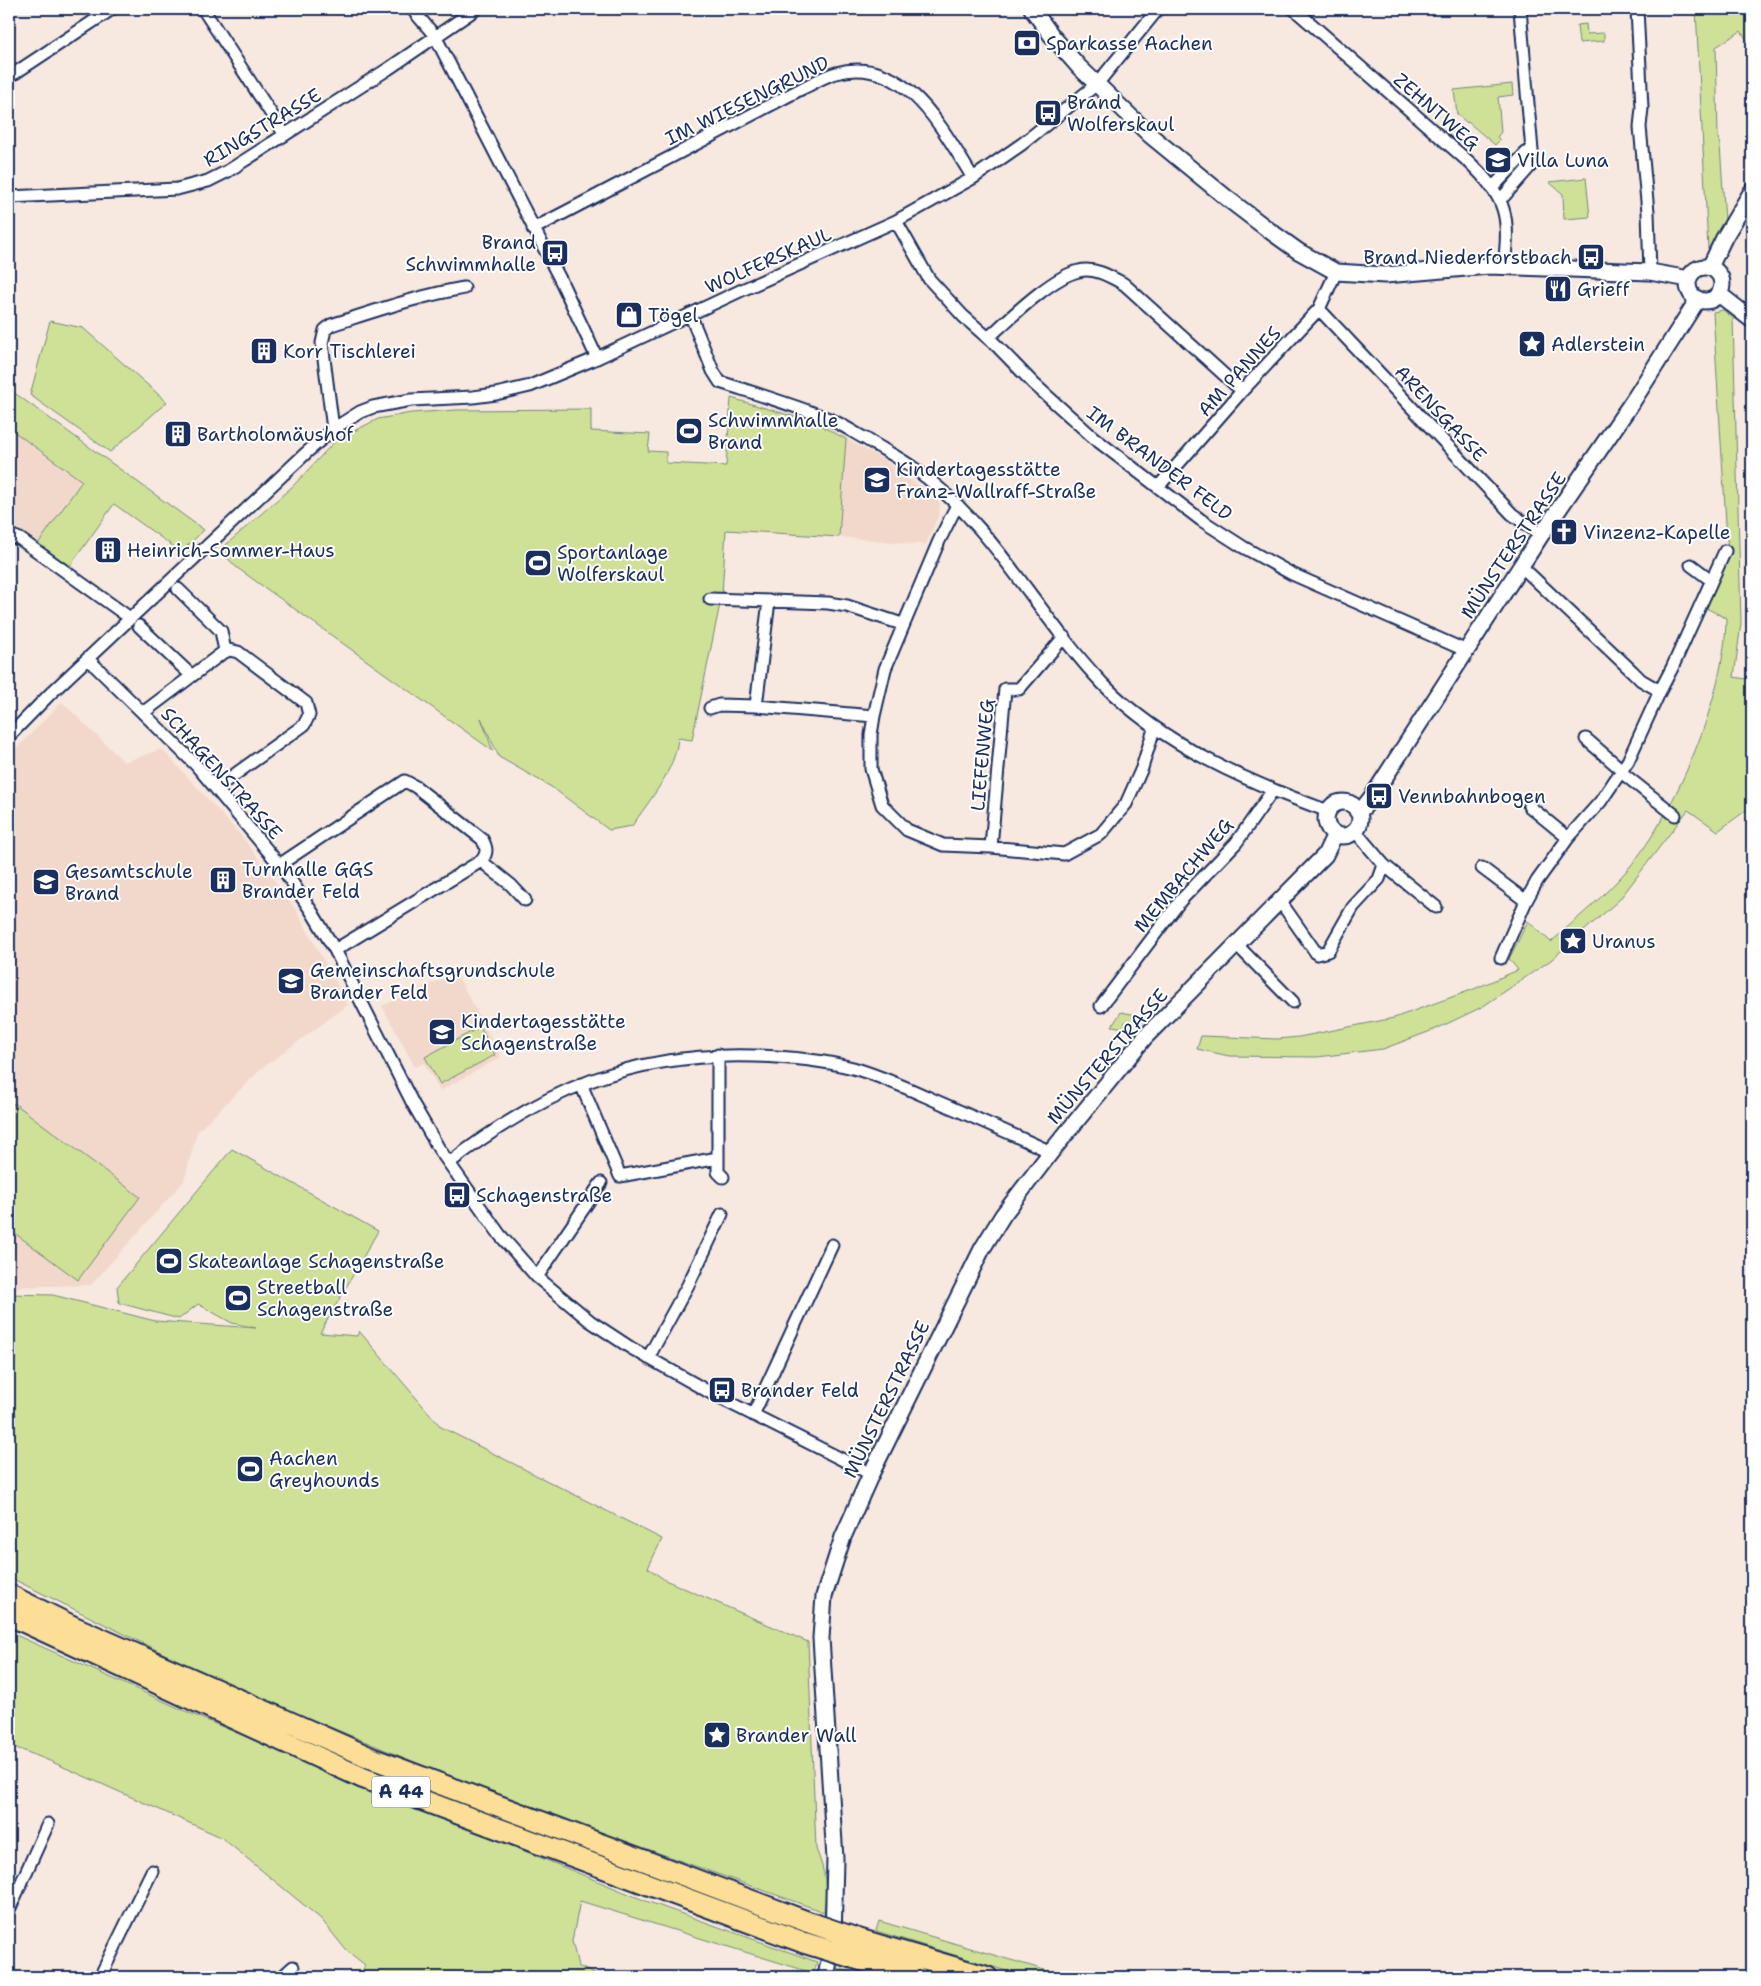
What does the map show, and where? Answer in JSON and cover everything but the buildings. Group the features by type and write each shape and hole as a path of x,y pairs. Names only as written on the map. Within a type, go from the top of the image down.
{"highway":[{"name":"A 44","path":"9,1595 74,1627 371,1758 808,1922 858,1939 987,1977"},
{"name":"A 44","path":"9,1615 363,1778 805,1943 917,1977"}],"street":[{"path":"9,77 112,9"},
{"path":"203,9 285,135"},
{"path":"412,9 435,36 561,281 597,358"},
{"name":"RINGSTRASSE","path":"9,196 164,190 208,181 228,171 388,69 476,9"},
{"path":"1032,9 1079,67 1151,136 1228,199 1298,251 1336,272 1385,275 1504,266 1650,272 1689,279"},
{"name":"WOLFERSKAUL","path":"9,736 130,618 333,429 360,412 388,403 473,397 503,393 530,386 597,358 896,221 973,178 1022,144 1097,84 1158,9"},
{"name":"ZEHNTWEG","path":"1294,9 1470,163 1493,188 1500,198 1507,225 1504,266"},
{"path":"1500,198 1504,196 1533,163 1520,9"},
{"path":"1637,9 1642,108 1640,127 1648,212 1650,272"},
{"name":"IM WIESENGRUND","path":"533,229 784,97 836,73 862,70 886,76 910,91 936,119 973,178"},
{"path":"1493,188 1526,153 1532,152"},
{"path":"1710,267 1724,238 1752,191"},
{"name":"IM BRANDER FELD","path":"896,221 928,279 963,316 1094,438 1158,487 1202,520 1243,547 1292,574 1467,651"},
{"path":"1710,267 1716,270 1722,280 1722,288 1719,294 1709,300 1698,299 1690,291 1689,279 1697,269 1710,267"},
{"path":"988,338 1053,284 1080,270 1100,272 1124,284 1242,392"},
{"name":"AM PANNES","path":"1158,487 1319,309 1336,272"},
{"path":"333,429 322,343 325,330 331,325 395,304 464,288"},
{"path":"1719,294 1752,320"},
{"name":"MÜNSTERSTRASSE","path":"1357,810 1364,806 1374,794 1698,299"},
{"name":"ARENSGASSE","path":"1319,309 1512,514 1542,535"},
{"path":"690,314 713,371 720,382 832,419 915,469 957,505 1004,557 1064,637 1104,685 1154,729 1208,759 1273,790 1328,811"},
{"path":"957,505 938,541 902,624 885,669 871,735 871,769 882,805 907,830 943,845 991,847 1064,854 1101,834 1126,804 1142,768 1154,729"},
{"path":"9,539 12,536 20,539 130,618"},
{"path":"1500,958 1537,881 1568,838 1596,807 1621,771 1640,736 1725,551"},
{"path":"1691,565 1712,580"},
{"path":"1522,567 1641,680 1660,691"},
{"path":"178,589 221,631 225,651"},
{"path":"710,599 813,602 848,606 902,624"},
{"path":"756,706 769,600"},
{"path":"139,626 192,676"},
{"name":"LIEFENWEG","path":"991,847 1005,689 1019,689 1064,637"},
{"path":"144,712 225,651 229,650 238,652 302,699 308,708 309,715 304,725 216,788"},
{"name":"SCHAGENSTRASSE","path":"88,659 144,712 216,788 279,865 312,912 335,950 413,1104 439,1150 500,1235 537,1277 590,1322 648,1358 753,1415 871,1474"},
{"path":"710,708 718,705 756,706 874,716"},
{"path":"1586,739 1675,816"},
{"path":"279,865 405,781 416,787 482,839 487,848 486,855 481,861 335,950"},
{"name":"MEMBACHWEG","path":"1101,1006 1181,900 1236,843 1273,790"},
{"path":"1341,803 1351,804 1357,810 1360,818 1355,831 1346,836 1335,834 1329,829 1326,822 1328,811 1333,806 1341,803"},
{"path":"1529,806 1568,838"},
{"path":"1355,831 1384,865 1436,907"},
{"name":"MÜNSTERSTRASSE","path":"828,1971 835,1916 835,1859 821,1638 822,1619 824,1596 840,1544 871,1474 982,1249 1003,1215 1051,1152 1145,1037 1325,855 1335,834"},
{"path":"481,861 511,885 525,900"},
{"path":"1280,901 1318,954 1328,951 1354,907 1379,879 1384,865"},
{"path":"1482,868 1526,901"},
{"path":"1237,945 1294,1002"},
{"path":"718,1055 718,1172 723,1177"},
{"path":"449,1163 497,1127 532,1106 581,1084 611,1073 651,1063 718,1055 790,1057 850,1068 885,1079 1051,1152"},
{"path":"581,1084 620,1176 718,1158"},
{"path":"537,1277 601,1183"},
{"path":"648,1358 688,1285 722,1214"},
{"path":"753,1415 832,1245"},
{"path":"9,1910 48,1824"},
{"path":"100,1977 152,1871"},
{"path":"282,1977 293,1967"}],"shaded area":[{"path":"9,428 82,481 38,544 12,529 9,531"},
{"name":"Kindertagesstätte Franz-Wallraff-Straße","path":"846,439 886,461 940,504 939,514 926,545 839,537"},
{"path":"62,702 124,762 162,749 244,839 296,910 348,1005 262,1068 197,1132 184,1181 91,1285 9,1287 9,756"},
{"name":"Kindertagesstätte Schagenstraße","path":"456,973 501,1057 440,1091 424,1063 415,1067 382,1006"}],"green space":[{"path":"1696,9 1752,9 1752,48 1741,31 1716,47 1718,137 1725,220 1708,249"},
{"path":"1586,24 1587,34 1604,33 1604,41 1579,43 1577,25"},
{"path":"1512,84 1513,95 1498,97 1501,132 1497,137 1500,140 1495,145 1457,114 1454,90"},
{"path":"1586,178 1590,217 1564,219 1563,194 1549,182"},
{"path":"1723,310 1733,318 1741,623 1734,677 1752,680 1752,806 1718,831 1688,810 1619,900 1551,960 1482,1007 1436,1029 1383,1049 1317,1057 1229,1056 1197,1049 1201,1036 1278,1039 1299,1037 1394,1018 1474,989 1518,970 1509,959 1528,921 1551,942 1610,888 1628,869 1646,845 1681,784 1695,750 1718,681 1724,648 1726,618 1706,608 1728,555 1713,312"},
{"path":"50,321 83,328 167,402 110,452 30,395"},
{"path":"9,389 204,530 181,552 114,504 70,566 38,544 82,481 9,428"},
{"name":"Sportanlage Wolferskaul","path":"731,398 816,423 846,439 839,537 726,530 722,594 692,740 678,738 676,750 667,773 632,826 609,830 553,788 499,757 481,718 493,751 236,567 220,550 293,486 336,440 378,419 411,413 456,410 591,409 591,431 650,434 648,451 666,452 666,463 726,466"},
{"path":"1121,1012 1147,1017 1137,1028 1131,1028 1131,1022 1125,1022 1125,1028 1112,1026"},
{"path":"480,1027 495,1055 440,1084 425,1057"},
{"path":"14,1103 140,1197 78,1280 9,1229 9,1111"},
{"path":"232,1149 378,1231 320,1333 357,1336 359,1331 441,1427 662,1539 648,1568 665,1580 808,1642 816,1849 825,1880 824,1912 479,1789 217,1680 9,1577 9,1294 53,1295 155,1321 256,1328 232,1323 198,1304 179,1319 119,1303 117,1287"},
{"path":"9,1632 201,1718 646,1901 817,1962 813,1973 580,1901 572,1941 578,1966 601,1977 361,1977 365,1965 346,1950 321,1919 221,1837 50,1761 9,1745"},
{"path":"879,1921 1068,1977 1026,1977 876,1931"},
{"path":"834,1967 868,1977 832,1977"}],"place":[{"name":"Sparkasse Aachen","path":"1027,43"},
{"name":"Brand Wolferskaul","path":"1048,113"},
{"name":"Villa Luna","path":"1498,160"},
{"name":"Brand Schwimmhalle","path":"555,253"},
{"name":"Brand Niederforstbach","path":"1591,257"},
{"name":"Grieff","path":"1558,289"},
{"name":"Tögel","path":"629,315"},
{"name":"Adlerstein","path":"1532,344"},
{"name":"Korr Tischlerei","path":"264,351"},
{"name":"Schwimmhalle Brand","path":"689,431"},
{"name":"Bartholomäushof","path":"178,434"},
{"name":"Kindertagesstätte Franz-Wallraff-Straße","path":"877,480"},
{"name":"Vinzenz-Kapelle","path":"1564,532"},
{"name":"Heinrich-Sommer-Haus","path":"108,550"},
{"name":"Sportanlage Wolferskaul","path":"538,563"},
{"name":"Vennbahnbogen","path":"1379,796"},
{"name":"Turnhalle GGS Brander Feld","path":"223,880"},
{"name":"Gesamtschule Brand","path":"46,882"},
{"name":"Uranus","path":"1573,941"},
{"name":"Gemeinschaftsgrundschule Brander Feld","path":"291,981"},
{"name":"Kindertagesstätte Schagenstraße","path":"442,1032"},
{"name":"Schagenstraße","path":"457,1195"},
{"name":"Skateanlage Schagenstraße","path":"169,1261"},
{"name":"Streetball Schagenstraße","path":"238,1298"},
{"name":"Brander Feld","path":"722,1390"},
{"name":"Aachen Greyhounds","path":"250,1469"},
{"name":"Brander Wall","path":"717,1735"}]}
